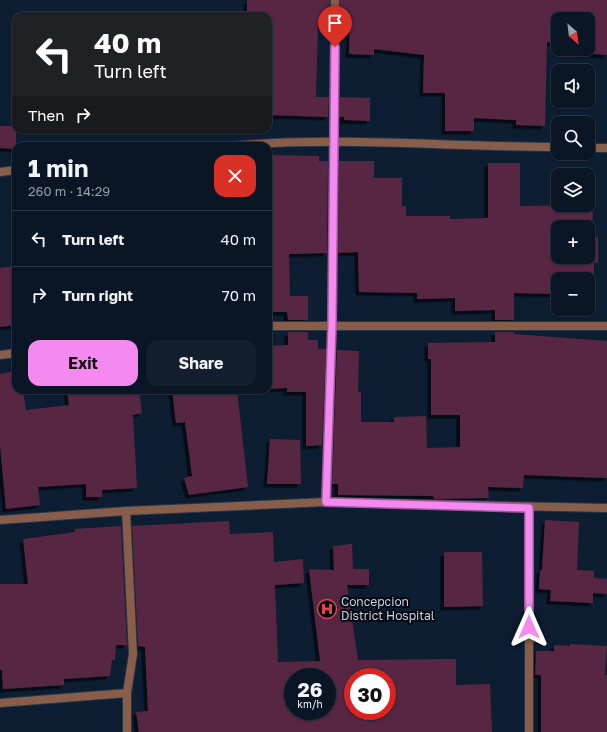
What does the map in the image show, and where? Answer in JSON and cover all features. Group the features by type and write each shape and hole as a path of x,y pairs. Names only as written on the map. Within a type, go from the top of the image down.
{"street":[{"path":"326,502 332,325 335,0"},
{"path":"272,143 334,141 551,147"},
{"path":"595,148 607,148"},
{"path":"0,172 12,170"},
{"path":"272,326 607,326"},
{"path":"0,355 12,354"},
{"path":"0,520 126,511 326,502 529,508 607,508"},
{"path":"529,508 529,732"},
{"path":"126,511 133,654 127,693 127,732"},
{"path":"0,703 127,693"}],"building":[{"path":"247,0 330,0 329,22 318,22 316,97 329,97 328,117 272,115 272,12 247,12"},
{"path":"340,0 607,0 607,55 595,54 595,12 551,12 551,42 547,42 545,126 516,125 516,120 474,118 474,131 445,131 445,93 423,93 424,55 374,49 374,55 349,54 350,23 340,23"},
{"path":"340,97 370,98 370,121 344,120 344,117 339,117"},
{"path":"0,126 12,126 12,134 16,134 16,142 12,142 12,149 0,148"},
{"path":"272,155 319,156 319,161 328,161 327,253 289,254 290,296 308,296 308,320 288,320 287,312 272,312"},
{"path":"339,161 374,161 374,178 402,178 402,206 406,206 406,216 450,216 450,219 488,218 488,163 520,163 520,206 551,206 551,212 593,212 593,220 551,220 551,264 594,264 594,272 551,272 551,294 514,293 514,320 495,320 495,310 455,311 455,298 417,299 417,293 359,292 358,252 338,253"},
{"path":"595,237 598,237 598,263 595,263"},
{"path":"12,266 12,326 0,327 0,268"},
{"path":"288,332 308,332 308,340 318,340 318,349 326,349 322,445 306,446 306,392 287,392 287,388 272,389 272,346 288,345"},
{"path":"495,332 514,332 514,334 607,341 607,478 524,475 523,488 488,487 489,498 434,499 433,496 338,495 338,484 332,484 337,350 359,351 358,392 361,392 361,422 394,422 394,417 426,416 427,448 460,447 460,415 431,415 431,359 428,359 428,343 495,342"},
{"path":"12,372 12,394 24,394 26,410 69,405 68,394 140,394 142,413 133,415 137,488 102,490 102,497 86,497 86,484 38,487 40,505 6,509 0,445 0,374"},
{"path":"172,394 237,394 248,487 189,495 184,478 192,476 185,422 176,423"},
{"path":"270,439 300,440 301,484 267,484"},
{"path":"545,520 579,522 577,570 594,571 594,578 607,579 607,594 593,593 593,603 550,601 551,590 539,589 540,570 542,570"},
{"path":"229,521 230,534 273,532 274,562 303,559 304,583 275,585 278,662 320,661 309,569 334,570 333,546 352,544 353,569 369,569 369,585 347,585 358,660 456,659 456,685 490,684 492,732 139,732 136,712 148,711 145,647 138,646 132,526"},
{"path":"121,526 127,645 116,645 115,660 112,660 110,676 64,679 64,685 3,689 2,670 0,670 0,584 28,584 23,539 75,532 75,529"},
{"path":"444,552 482,552 483,606 444,607"},
{"path":"570,644 607,646 605,675 607,675 607,732 541,732 541,675 535,675 536,651 554,651 554,645 570,646"}],"place":[{"name":"Concepcion District Hospital","path":"327,609"}],"route":[{"path":"335,47 332,325 326,502 529,508 529,627"}]}
